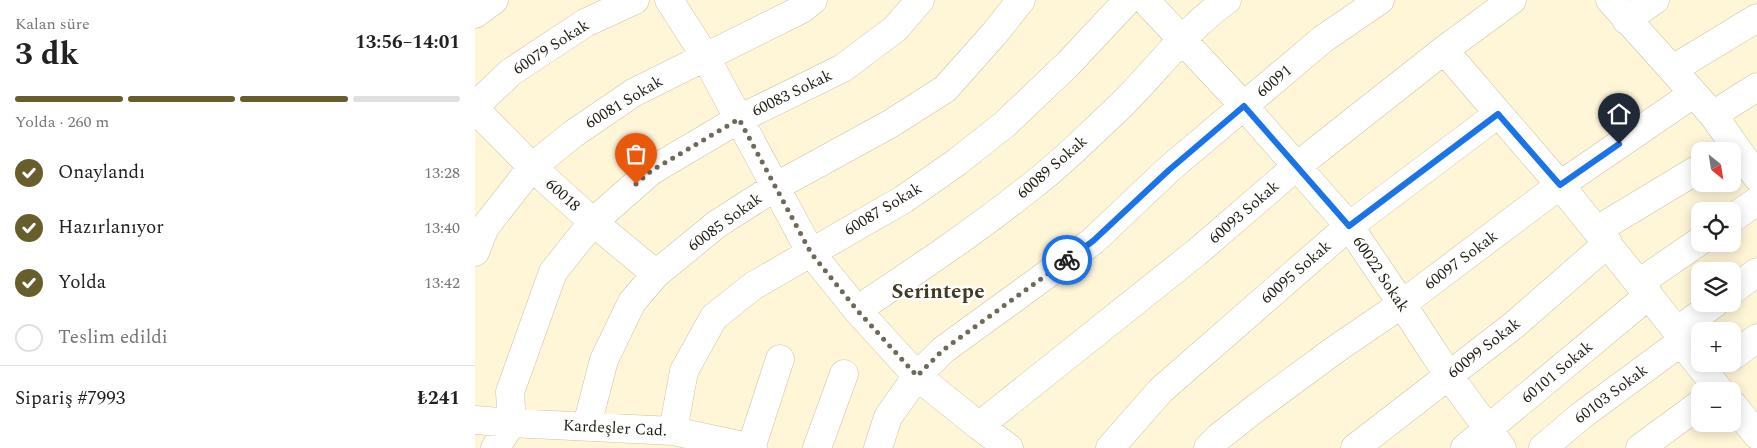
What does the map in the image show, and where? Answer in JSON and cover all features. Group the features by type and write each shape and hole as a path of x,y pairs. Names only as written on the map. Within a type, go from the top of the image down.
{"street":[{"path":"475,14 495,0"},
{"name":"60079 Sokak","path":"475,108 511,72 585,23 635,0"},
{"path":"669,0 705,56 811,253 857,310 917,376 1009,448"},
{"name":"60081 Sokak","path":"475,252 480,224 531,167 573,134 633,93 802,9 813,0"},
{"name":"60083 Sokak","path":"512,423 510,392 553,272 593,222 651,171 739,119 843,68 895,29 920,0"},
{"name":"60085 Sokak","path":"587,425 604,360 632,302 656,274 717,224 775,187 890,124 945,89 994,34 1021,0"},
{"name":"60087 Sokak","path":"658,436 684,371 714,317 753,286 904,198 957,162 1005,124 1068,64 1128,0"},
{"name":"60022 Sokak","path":"1145,0 1244,106 1349,226 1449,376 1495,439"},
{"name":"60089 Sokak","path":"857,310 962,239 1035,184 1116,110 1182,40 1227,0"},
{"name":"60091","path":"878,448 888,417 917,376 943,350 1093,241 1169,170 1323,39 1380,0"},
{"name":"60093 Sokak","path":"979,426 1197,252 1297,166 1444,50 1512,0"},
{"path":"1655,0 1618,10 1713,115 1727,142"},
{"path":"1673,69 1757,18"},
{"path":"1444,50 1560,185 1644,289 1714,382"},
{"path":"1713,115 1757,87"},
{"name":"60097 Sokak","path":"1208,448 1219,437 1336,348 1402,304 1560,185 1693,94"},
{"name":"60018","path":"475,108 531,167 656,274"},
{"name":"60095 Sokak","path":"1110,448 1161,390 1349,226 1498,114"},
{"path":"1741,160 1757,177"},
{"name":"60099 Sokak","path":"1355,448 1514,325 1602,237 1691,174"},
{"path":"1741,212 1757,201"},
{"name":"60101 Sokak","path":"1465,448 1495,439 1644,289 1691,249"},
{"path":"1741,284 1757,272"},
{"name":"60103 Sokak","path":"1543,448 1582,414 1679,337 1706,312"},
{"path":"1741,350 1757,338"},
{"path":"752,448 780,359"},
{"path":"817,448 844,374"},
{"path":"1640,448 1691,419"},
{"name":"Kardeşler Cad.","path":"475,420 587,425 752,448"},
{"path":"495,448 512,423"}],"way so far":[{"path":"636,184 651,171 739,119 811,253 857,310 917,376 943,350 1067,260"}],"district":[{"name":"Serintepe","path":"938,292"}],"route":[{"path":"1067,260 1093,241 1169,170 1244,106 1349,226 1498,114 1560,185 1619,144"}]}
